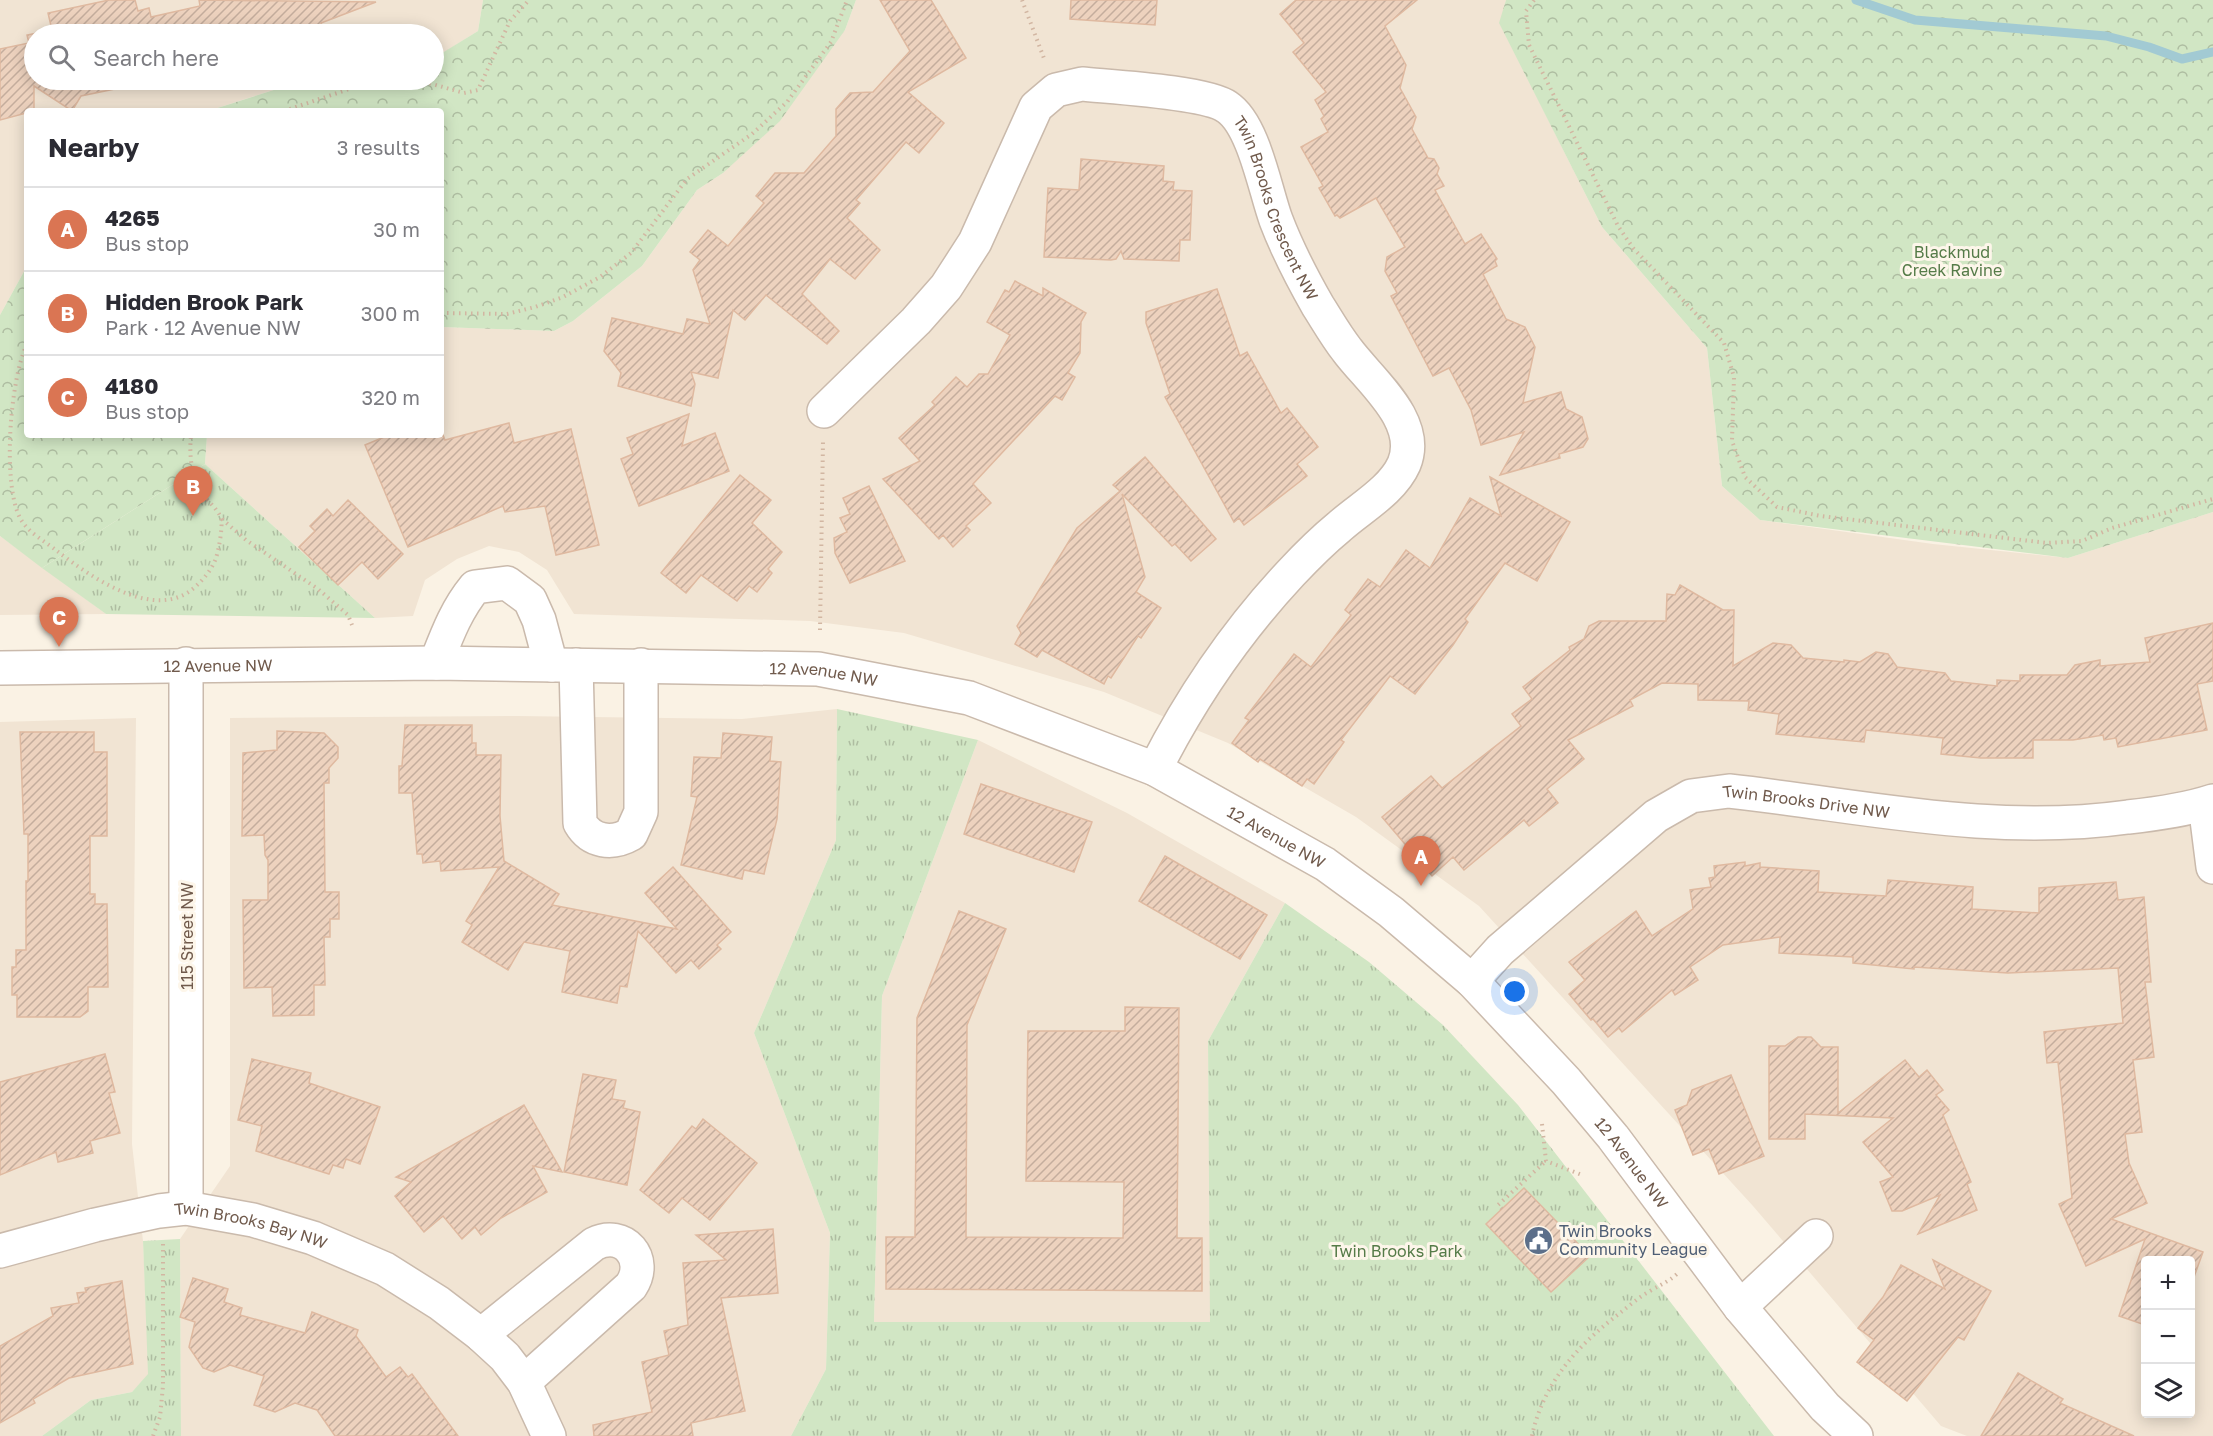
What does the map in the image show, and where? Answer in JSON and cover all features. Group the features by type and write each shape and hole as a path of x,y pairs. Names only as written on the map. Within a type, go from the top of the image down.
{"street":[{"name":"Twin Brooks Crescent NW","path":"1056,90 1082,84 1095,85 1192,96 1213,100 1228,107 1248,134 1276,220 1297,267 1346,349 1395,410 1403,425 1407,445 1405,463 1396,478 1337,528 1250,620 1187,710 1155,769"},
{"path":"824,411 916,321 946,287 975,242 1028,121 1046,96 1056,90"},
{"path":"436,663 451,623 475,587 507,583 530,600 563,665 580,823 593,837 612,841 631,834 641,812 641,665"},
{"name":"12 Avenue NW","path":"0,668 186,664 436,663 818,669 969,698 1155,769 1325,864 1391,912 1472,981 1566,1081 1613,1137 1740,1307 1825,1407 1856,1436"},
{"name":"115 Street NW","path":"186,664 186,1208"},
{"name":"Twin Brooks Drive NW","path":"1472,981 1500,950 1656,816 1691,796 1729,791 1959,821 2019,825 2109,820 2209,802 2213,867"},
{"name":"Twin Brooks Bay NW","path":"0,1251 159,1210 186,1208 253,1220 313,1238 385,1269 439,1303 481,1335 505,1357 524,1382 549,1436"},
{"path":"1740,1307 1816,1236"},
{"path":"481,1335 594,1244 611,1239 620,1241 634,1252 638,1269 631,1286 524,1382"}],"path":[{"path":"444,87 464,93 478,90 510,21 529,0"},
{"path":"444,313 507,314 535,307 563,297 600,277 632,253 687,179 752,134 787,102 831,42 847,0"},
{"path":"1022,0 1056,90"},
{"path":"1534,0 1526,11 1529,45 1623,233 1633,248 1724,343 1734,377 1732,441 1744,477 1777,507 1821,516 2047,543 2082,541 2112,528 2213,499"},
{"path":"293,108 346,90"},
{"path":"24,354 16,379 10,469 15,506 28,529 98,581 149,601 172,600 189,593 204,579 215,560 221,538 221,518"},
{"path":"820,630 824,411"},
{"path":"191,438 190,455 194,477 202,493 221,518 246,540 318,589 348,615 352,625"},
{"path":"1542,1124 1546,1161"},
{"path":"1546,1161 1582,1175"},
{"path":"1502,1209 1498,1205 1546,1161"},
{"path":"153,1436 160,1417 162,1386 164,1239"},
{"path":"1532,1436 1545,1399 1561,1370 1575,1351 1649,1291 1666,1284 1678,1274"}],"shaded area":[{"path":"0,0 483,0 478,31 444,52 444,24 24,24 24,90 273,90 217,108 24,108 24,271 0,315"},
{"path":"856,0 1506,0 1500,24 1602,227 1707,348 1722,486 1760,520 1933,544 2068,558 2213,512 2213,1436 1967,1436 1941,1426 1753,1206 1479,906 1356,817 1228,743 1104,692 904,633 810,621 574,614 547,570 519,552 489,546 457,559 425,580 413,616 375,618 205,464 207,438 444,438 444,327 554,331 573,321 642,266 697,190 723,173 845,30"},
{"path":"0,536 106,614 0,615"},
{"path":"837,709 836,840 754,1033 830,1233 826,1369 791,1436 181,1436 180,1239 230,1166 230,718 517,716 742,719"},
{"path":"136,718 132,1144 143,1241 149,1374 132,1392 91,1400 42,1436 0,1436 0,722"},
{"path":"978,740 1127,813 1285,903 1208,1041 1211,1322 874,1322 882,996"}],"green space":[{"path":"483,0 856,0 845,30 780,121 723,173 697,190 642,266 573,321 554,331 444,327 444,108 217,108 274,90 444,90 444,52 478,31"},
{"name":"Blackmud Creek Ravine","path":"1506,0 2213,0 2213,512 2068,558 1760,520 1722,486 1707,348 1602,227 1499,23"},
{"path":"24,271 24,438 207,438 205,464 42,568 0,536 0,315"},
{"path":"205,464 375,618 106,614 42,568"},
{"name":"Twin Brooks Park","path":"837,709 978,740 882,996 874,1322 1210,1322 1208,1041 1285,903 1369,962 1443,1025 1518,1105 1774,1436 791,1436 826,1369 830,1233 754,1033 836,840"},
{"path":"180,1239 181,1436 42,1436 91,1400 132,1392 148,1374 143,1241"}],"building":[{"path":"109,0 135,0 138,11 149,8 151,17 200,6 199,0 376,2 321,24 51,24 48,13"},
{"path":"880,0 931,0 966,58 908,92 944,123 919,153 906,142 856,200 860,203 847,218 880,250 855,279 830,259 802,294 839,331 827,344 766,295 745,320 733,310 718,378 691,372 695,384 691,406 618,386 621,373 604,351 612,318 683,334 687,319 710,324 693,270 700,260 690,252 708,230 728,246 764,203 756,196 775,173 804,173 836,136 836,109 850,93 873,92 910,51"},
{"path":"1071,0 1157,0 1155,25 1070,19"},
{"path":"1296,0 1417,0 1385,26 1406,65 1400,88 1416,117 1412,129 1428,158 1434,159 1439,168 1437,174 1444,186 1435,190 1465,244 1481,234 1497,259 1495,261 1497,266 1483,274 1506,319 1525,327 1535,347 1523,403 1561,392 1566,409 1582,417 1588,439 1583,447 1559,454 1560,458 1500,475 1524,432 1481,445 1471,410 1449,368 1433,376 1391,296 1397,293 1385,271 1387,257 1405,247 1376,198 1340,218 1335,216 1319,188 1323,186 1301,147 1328,132 1321,119 1324,116 1315,100 1326,92 1293,52 1304,43 1280,14"},
{"path":"24,44 24,90 34,90 34,108 24,108 24,114 0,120 0,49"},
{"path":"40,90 110,90 81,96 74,108 67,108"},
{"path":"1081,159 1164,166 1163,181 1174,182 1173,190 1192,191 1190,240 1180,240 1179,261 1124,259 1121,251 1116,259 1111,260 1044,257 1048,188 1079,190"},
{"path":"1015,281 1043,296 1043,288 1086,313 1081,322 1080,353 1068,373 1075,377 1062,400 1055,396 973,484 991,503 966,526 970,530 953,547 943,535 939,539 883,479 920,461 899,438 935,405 932,402 956,377 967,387 979,374 988,374 1010,335 987,322 1005,290 1009,292"},
{"path":"1217,289 1240,356 1247,352 1281,413 1287,408 1318,447 1297,464 1307,476 1244,525 1239,518 1234,522 1165,397 1170,394 1146,323 1146,312"},
{"path":"689,414 682,446 715,433 729,471 639,506 621,459 633,454 627,438"},
{"path":"509,423 514,443 571,429 599,545 556,555 545,506 505,512 503,506 408,547 365,445 382,438 444,438 445,440"},
{"path":"1145,457 1216,539 1191,561 1175,544 1172,546 1122,494 1145,577 1136,592 1161,608 1141,638 1138,636 1111,678 1108,676 1104,684 1042,650 1037,657 1015,644 1021,633 1017,626 1077,528 1120,491 1113,485"},
{"path":"740,475 771,500 752,523 782,552 768,569 772,573 757,592 749,586 737,601 701,575 686,593 661,573"},
{"path":"1490,477 1570,522 1537,581 1505,563 1465,619 1468,622 1453,645 1415,694 1390,676 1341,740 1344,742 1314,784 1307,779 1302,786 1260,759 1258,762 1232,743 1249,720 1245,718 1294,654 1311,667 1351,615 1345,610 1368,579 1380,587 1406,550 1430,568 1470,498 1501,516"},
{"path":"869,486 905,561 850,583 835,553 834,538 847,532 840,518 850,514 843,498"},
{"path":"348,500 403,554 378,579 362,562 338,585 299,547 315,531 310,526 327,509 333,516"},
{"path":"1680,585 1723,610 1734,610 1733,666 1773,643 1791,645 1803,658 1844,662 1844,660 1860,662 1876,652 1888,654 1897,667 1945,673 1951,681 1997,686 1997,680 2020,681 2020,675 2067,675 2075,665 2100,660 2100,666 2150,662 2145,638 2213,623 2213,681 2197,684 2207,730 2118,747 2116,738 2104,740 2103,735 2073,740 2033,740 2033,758 1981,758 1941,754 1943,738 1866,730 1864,742 1776,734 1779,714 1748,710 1749,701 1698,700 1698,684 1662,683 1630,700 1633,706 1568,740 1584,759 1547,789 1558,803 1529,826 1524,820 1464,870 1453,857 1432,876 1382,817 1431,776 1442,788 1521,726 1512,714 1532,699 1523,687 1570,650 1569,647 1584,639 1589,626 1599,621 1666,621 1667,594 1675,595"},
{"path":"405,725 472,725 472,743 476,743 476,755 501,755 500,816 504,861 559,894 552,905 677,929 645,893 673,867 731,932 717,945 721,949 699,969 691,960 676,973 638,931 627,987 620,986 617,1003 562,992 570,951 524,942 508,970 462,942 472,925 466,921 499,867 441,871 440,861 423,863 422,854 417,854 412,793 399,793 399,766 402,766"},
{"path":"277,731 324,733 338,747 338,758 329,768 329,783 324,783 325,892 339,892 339,919 330,919 330,937 324,937 325,985 314,985 314,1015 273,1016 272,987 244,988 243,900 268,900 268,860 265,855 264,835 242,836 243,753 277,750"},
{"path":"20,732 94,732 94,752 107,752 107,836 90,836 90,894 95,894 95,904 107,904 108,987 88,987 88,1011 80,1017 17,1017 17,995 12,995 12,967 16,967 16,950 26,950 28,834 24,834"},
{"path":"723,733 772,737 770,761 781,762 777,819 764,874 744,870 742,879 681,865 697,797 691,796 694,757 721,758"},
{"path":"981,784 1092,822 1074,872 964,834"},
{"path":"1165,856 1267,915 1240,959 1139,901"},
{"path":"1745,862 1745,866 1760,863 1760,867 1819,871 1818,892 1886,896 1888,880 1973,887 1972,909 2039,913 2039,888 2116,882 2118,900 2144,897 2151,982 2145,982 2154,1057 2133,1060 2142,1132 2125,1134 2129,1163 2147,1203 2111,1219 2203,1252 2195,1274 2195,1256 2141,1256 2141,1324 2119,1316 2145,1239 2086,1266 2059,1204 2072,1198 2058,1062 2047,1063 2044,1032 2123,1023 2118,968 2008,973 1914,967 1914,969 1853,963 1853,957 1779,953 1780,937 1723,945 1690,967 1698,980 1675,995 1672,990 1622,1032 1619,1028 1608,1037 1569,994 1585,980 1569,962 1636,911 1652,936 1693,909 1690,890 1711,887 1709,878 1715,877 1714,866"},
{"path":"959,911 1006,929 967,1025 966,1237 1123,1238 1124,1182 1026,1181 1028,1031 1125,1031 1125,1007 1179,1008 1177,1238 1202,1238 1202,1291 886,1289 886,1237 915,1237 917,1018"},
{"path":"1798,1037 1811,1037 1821,1047 1838,1047 1838,1113 1905,1060 1919,1077 1927,1070 1943,1090 1936,1095 1949,1110 1943,1115 1971,1182 1967,1184 1977,1210 1918,1234 1940,1195 1902,1211 1892,1211 1880,1182 1893,1177 1863,1142 1893,1118 1805,1114 1805,1139 1769,1139 1769,1046 1785,1046"},
{"path":"105,1054 115,1092 109,1093 120,1133 90,1141 93,1153 58,1162 56,1152 0,1175 0,1082"},
{"path":"252,1059 311,1073 309,1083 380,1107 360,1164 346,1159 343,1168 333,1165 329,1174 256,1151 262,1126 238,1120"},
{"path":"583,1074 616,1080 612,1099 625,1101 623,1108 640,1112 627,1185 564,1172"},
{"path":"1731,1075 1764,1156 1719,1174 1709,1149 1693,1155 1675,1110 1687,1105 1692,1090"},
{"path":"524,1105 562,1172 533,1166 547,1192 501,1218 481,1235 475,1227 462,1239 443,1216 424,1232 395,1196 411,1182 396,1177"},
{"path":"703,1119 757,1163 710,1220 682,1198 669,1213 640,1190 692,1126 696,1129"},
{"name":"Twin Brooks Community League","path":"1524,1188 1590,1256 1551,1292 1486,1224"},
{"path":"773,1229 778,1293 721,1298 745,1411 691,1423 693,1436 594,1436 593,1425 652,1412 642,1362 669,1355 664,1331 688,1325 683,1263 726,1260 696,1235"},
{"path":"1933,1260 1991,1291 1964,1340 1958,1337 1907,1401 1857,1362 1874,1340 1858,1328 1883,1297 1901,1265 1945,1289"},
{"path":"193,1278 228,1289 224,1302 242,1308 240,1315 305,1333 312,1312 358,1330 356,1336 386,1377 400,1367 408,1377 412,1374 458,1436 335,1436 317,1410 295,1403 275,1412 254,1405 264,1376 230,1365 214,1372 203,1368 189,1347 195,1322 180,1317"},
{"path":"122,1281 133,1364 69,1378 33,1399 35,1403 0,1423 0,1346 53,1316 51,1308 79,1303 77,1293 86,1292 85,1288"},
{"path":"2018,1373 2063,1399 2060,1403 2134,1436 1981,1436"}],"waterway":[{"path":"1856,0 1915,20 2106,36 2149,47 2182,59 2213,52"}],"place":[{"name":"Hidden Brook Park","path":"193,516"},
{"name":"4180","path":"59,647"},
{"name":"4265","path":"1421,886"},
{"name":"Twin Brooks Community League","path":"1538,1240"}]}
